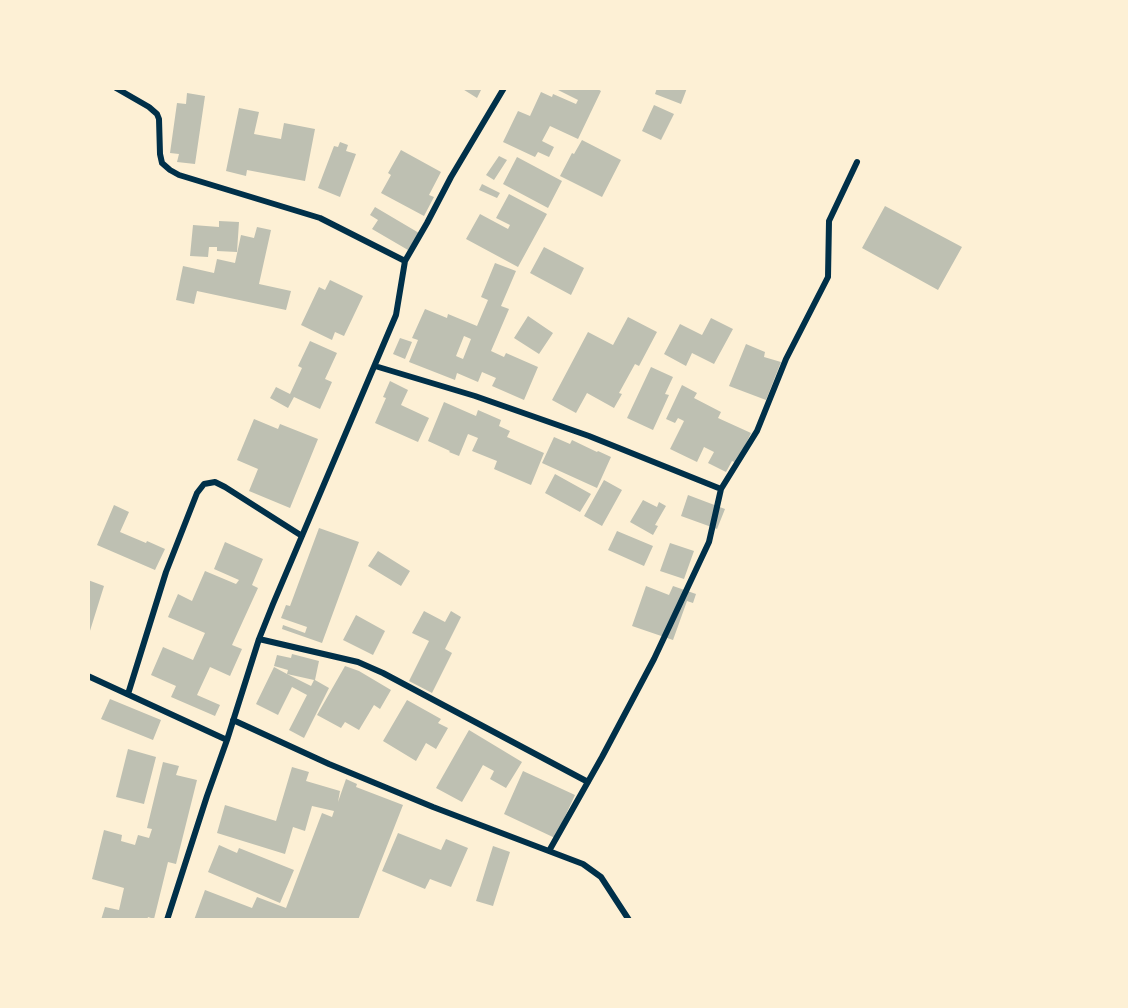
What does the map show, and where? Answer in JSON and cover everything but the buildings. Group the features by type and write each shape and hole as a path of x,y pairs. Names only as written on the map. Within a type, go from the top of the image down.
{"street":[{"path":"116,88 149,106 157,114 162,163 170,170 179,175 321,218 405,261"},
{"path":"168,920 259,639 396,315 405,261 504,88"},
{"path":"549,851 654,659 709,542 721,489 757,431 786,359 828,277 828,220 857,162"},
{"path":"375,366 475,396 578,432 721,489"},
{"path":"128,694 166,572 197,493 204,484 215,482 225,487 302,536"},
{"path":"259,639 358,662 383,673 588,782"},
{"path":"88,676 227,740"},
{"path":"233,720 329,764 433,807 583,864 601,877 629,920"}]}
